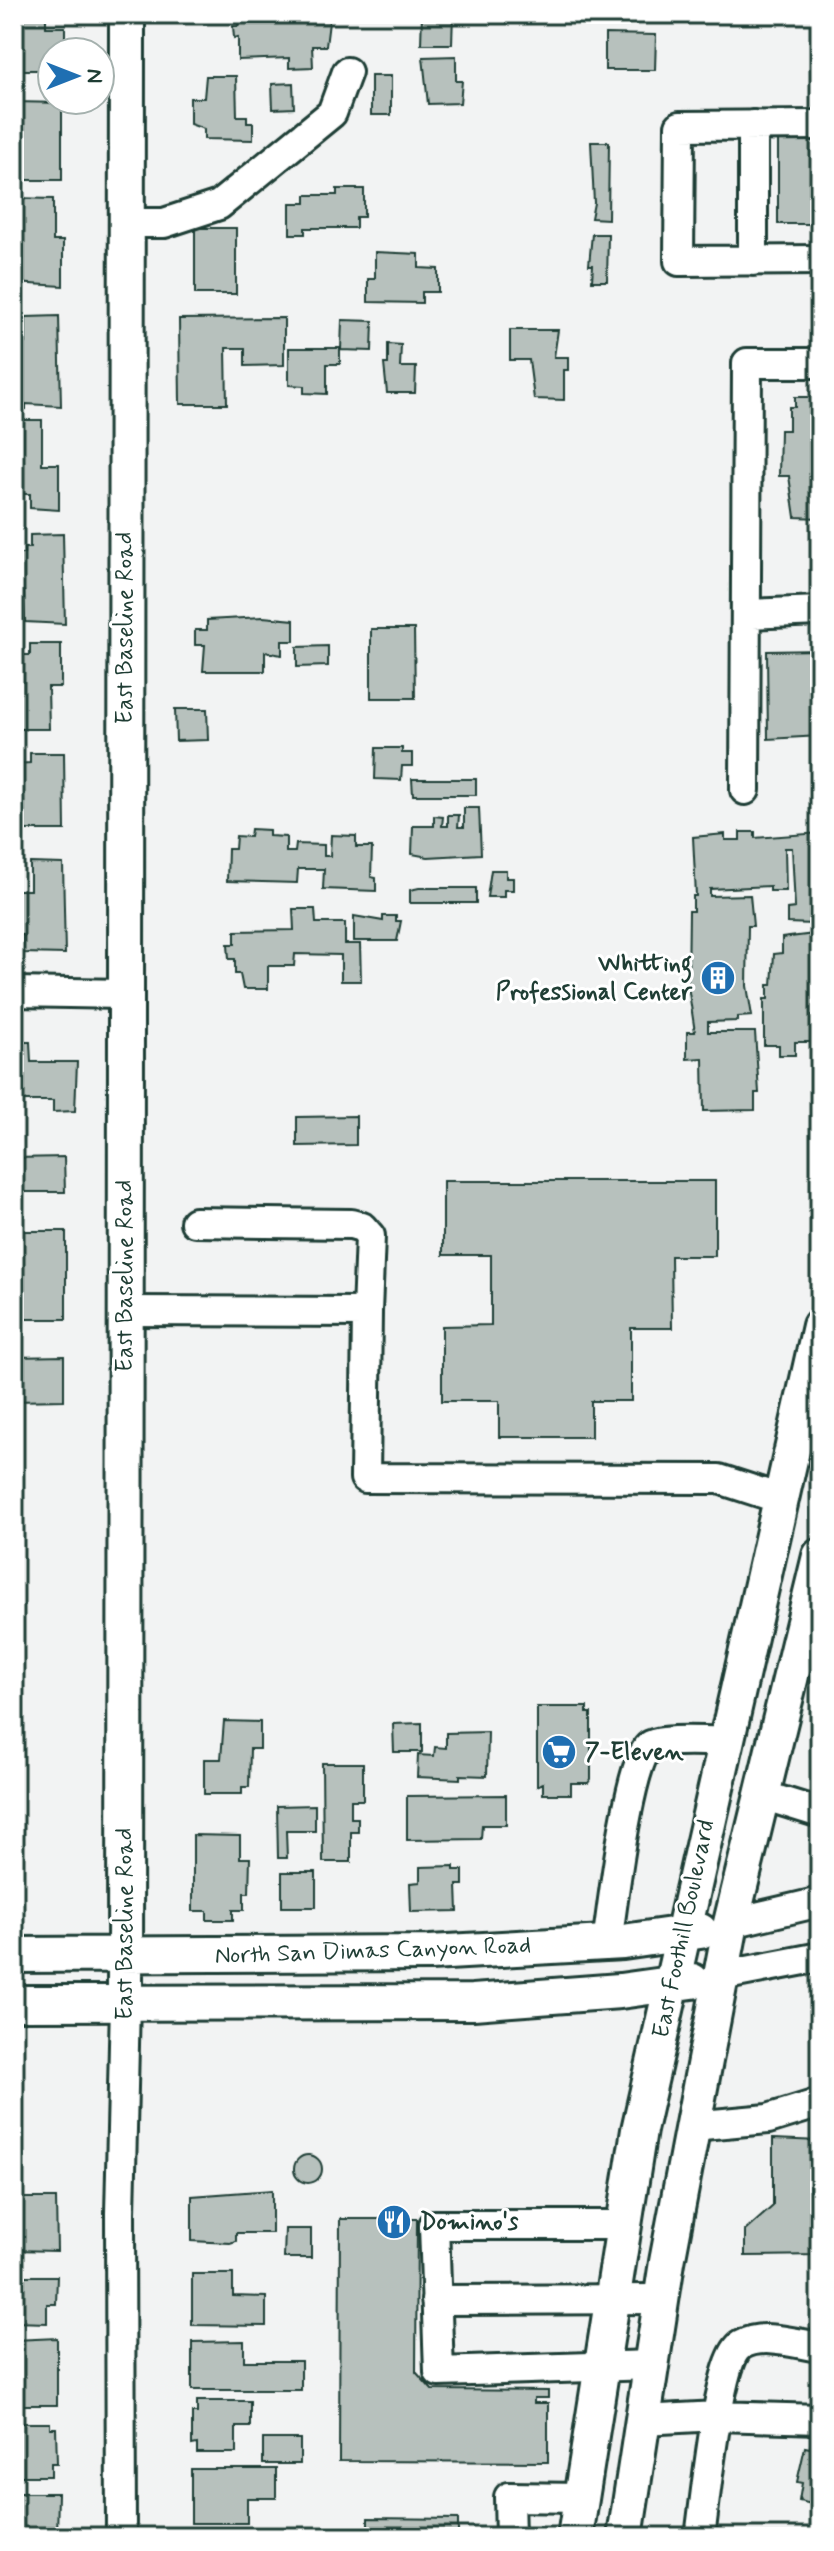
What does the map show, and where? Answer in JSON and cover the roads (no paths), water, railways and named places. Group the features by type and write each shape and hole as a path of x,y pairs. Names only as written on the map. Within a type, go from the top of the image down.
{"main road":[{"name":"East Baseline Road","path":"125,2003 127,14"},
{"name":"East Foothill Boulevard","path":"575,2537 610,2296 639,2130 820,1326"},
{"name":"East Foothill Boulevard","path":"625,2537 662,2299 731,1923 762,1795 808,1656 820,1556"},
{"name":"North San Dimas Canyon Road","path":"14,1955 430,1953 607,1943 682,1935 731,1923"},
{"name":"North San Dimas Canyon Road","path":"14,2003 473,2002 673,1984 721,1976"}],"street":[{"path":"127,223 164,223 219,205 332,113 347,72"},
{"path":"753,125 753,261"},
{"path":"820,125 680,126 679,261 820,260"},
{"path":"745,790 747,363 820,363"},
{"path":"746,614 820,611"},
{"path":"14,992 124,994"},
{"path":"195,1222 351,1224 362,1227 370,1236 365,1478 719,1479 781,1499"},
{"path":"126,1311 367,1312"},
{"path":"607,1943 632,1781 641,1753 653,1744 726,1741"},
{"path":"762,1795 820,1813"},
{"path":"731,1923 820,1902"},
{"path":"721,1976 820,1957"},
{"name":"East Baseline Road","path":"121,2537 120,2213 125,2003"},
{"path":"692,2126 768,2119 820,2103"},
{"path":"623,2225 434,2225 439,2372 652,2365"},
{"path":"436,2300 610,2296 662,2299"},
{"path":"700,2537 717,2416 732,2353 743,2343 763,2338 820,2347"},
{"path":"643,2420 717,2416 820,2419"},
{"path":"510,2537 509,2497 581,2498"}],"place":[{"name":"Whitting Professional Center","path":"718,978"},
{"name":"7-Eleven","path":"559,1752"},
{"name":"Domino's","path":"394,2222"}]}
